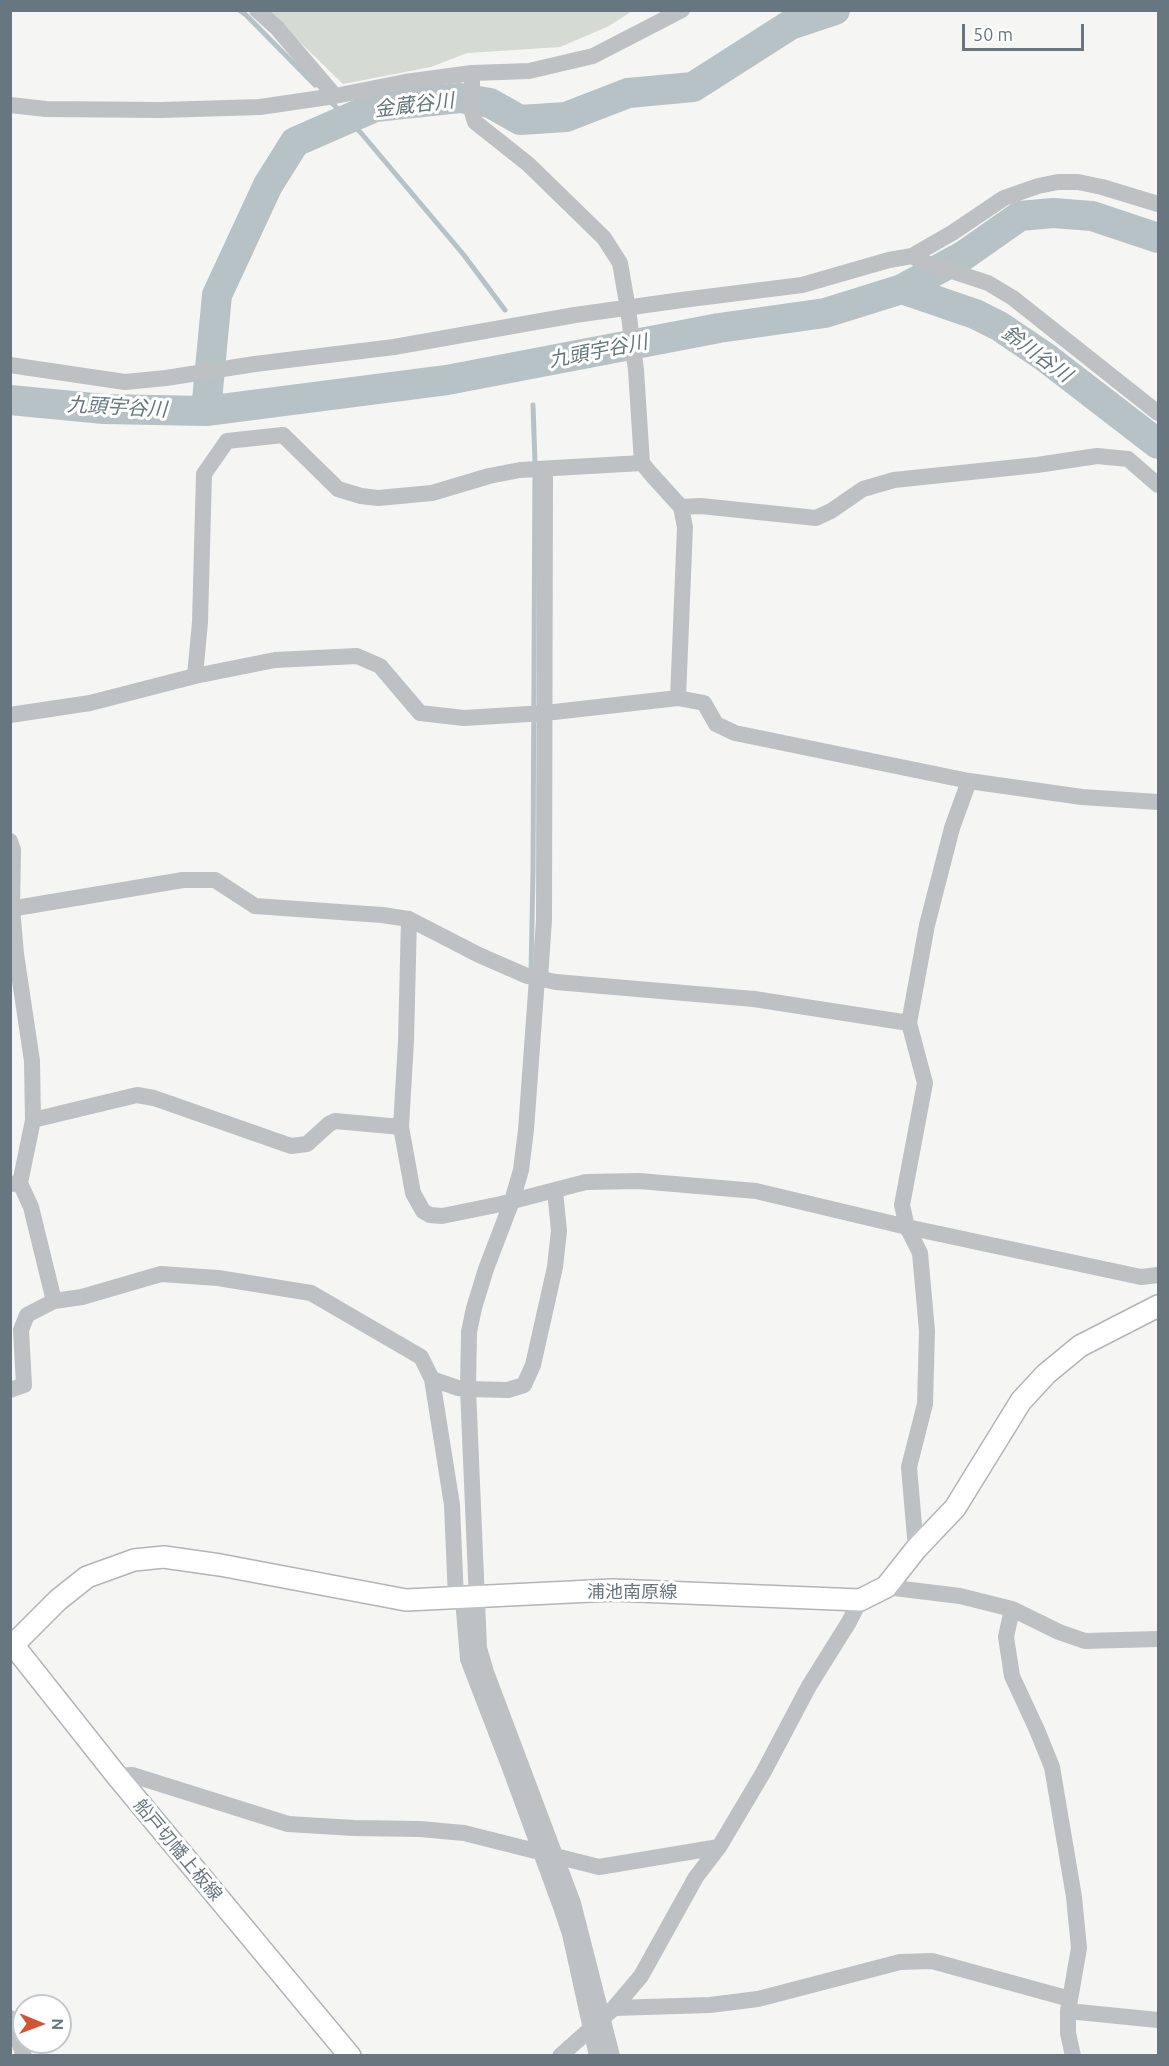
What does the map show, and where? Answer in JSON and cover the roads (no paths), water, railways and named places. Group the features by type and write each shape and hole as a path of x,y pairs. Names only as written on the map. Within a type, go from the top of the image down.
{"main road":[{"name":"浦池南原線","path":"12,1645 58,1600 87,1577 134,1560 165,1557 406,1600 622,1590 860,1600 886,1587 916,1549 955,1508 1021,1401 1046,1374 1080,1346 1158,1306"},
{"name":"船戸切幡上板線","path":"12,1645 117,1776 350,2055"}],"street":[{"path":"257,10 277,28 335,96"},
{"path":"10,105 45,109 161,110 260,107 335,96 405,82 471,80 529,71 593,56 682,10"},
{"path":"471,80 472,112 475,122 528,164 604,238 620,263 629,311 636,370 642,463 681,507 685,527 678,698"},
{"path":"917,258 1004,198 1038,186 1058,182 1078,182 1158,204"},
{"path":"10,365 125,382 394,347 575,315 629,311 682,300 802,285 889,260 917,258 988,283 1013,298 1158,413"},
{"path":"195,676 200,622 204,474 227,441 283,435 338,489 361,496 400,497 432,493 489,476 538,470 642,463"},
{"path":"681,507 700,506 816,518 831,512 863,489 894,480 1013,468 1097,456 1128,459 1158,485"},
{"path":"465,1598 463,1389 469,1332 474,1308 507,1203 521,1170 526,1130 534,977 544,920 538,714 538,470"},
{"path":"10,715 90,703 195,676 275,660 357,656 380,666 420,713 464,718 538,714 678,698 704,703 716,723 735,733 969,781 1083,797 1158,802"},
{"path":"916,1549 909,1467 925,1404 927,1331 920,1253 907,1227 902,1205 925,1083 909,1023 927,925 952,828 969,781"},
{"path":"10,841 13,850 11,908 32,1061 33,1120 15,1184 31,1208 54,1301"},
{"path":"11,908 183,880 215,880 255,906 409,919 479,955 534,977 583,986 754,999 909,1023"},
{"path":"409,919 402,1127 413,1193 423,1211 430,1215 442,1216 507,1203 586,1182 639,1181 756,1191 907,1227 1141,1277 1158,1275"},
{"path":"33,1120 137,1095 154,1098 291,1146 307,1144 335,1121 402,1127"},
{"path":"432,1379 463,1389 508,1390 524,1385 533,1365 555,1267 559,1231 555,1191"},
{"path":"10,1390 24,1385 21,1330 27,1315 54,1301 82,1297 161,1274 218,1278 311,1293 421,1357 432,1379 465,1598 486,1672 548,1854 581,1932 600,2019 612,2055"},
{"path":"886,1587 960,1596 1012,1609 1059,1632 1085,1641 1158,1639"},
{"path":"560,2055 600,2019 640,1976 696,1877 718,1847 763,1773 809,1686 860,1600"},
{"path":"1012,1609 1006,1637 1012,1676 1052,1767 1074,1897 1079,1948 1069,2005 1068,2033 1073,2055"},
{"path":"117,1776 132,1775 288,1824 464,1833 599,1867 718,1847"},
{"path":"600,2019 758,1998 900,1962 932,1961 1069,2005 1158,2020"},
{"path":"10,2018 24,2055"},
{"path":"597,2055 600,2019"}],"waterway":[{"path":"239,10 315,85"},
{"name":"金蔵谷川","path":"206,411 217,295 268,185 295,142 375,107 460,98 490,103 520,120 566,117 628,93 693,87 790,25 835,10"},
{"path":"332,103 361,133 463,254 505,310"},
{"name":"九頭宇谷川","path":"10,400 104,409 206,411 447,380 719,328 825,313 902,289 963,256 1020,216 1053,213 1092,216 1158,238"},
{"name":"鈴川谷川","path":"902,289 975,314 999,326 1045,357 1158,444"},
{"path":"531,973 535,462 533,405"}]}
